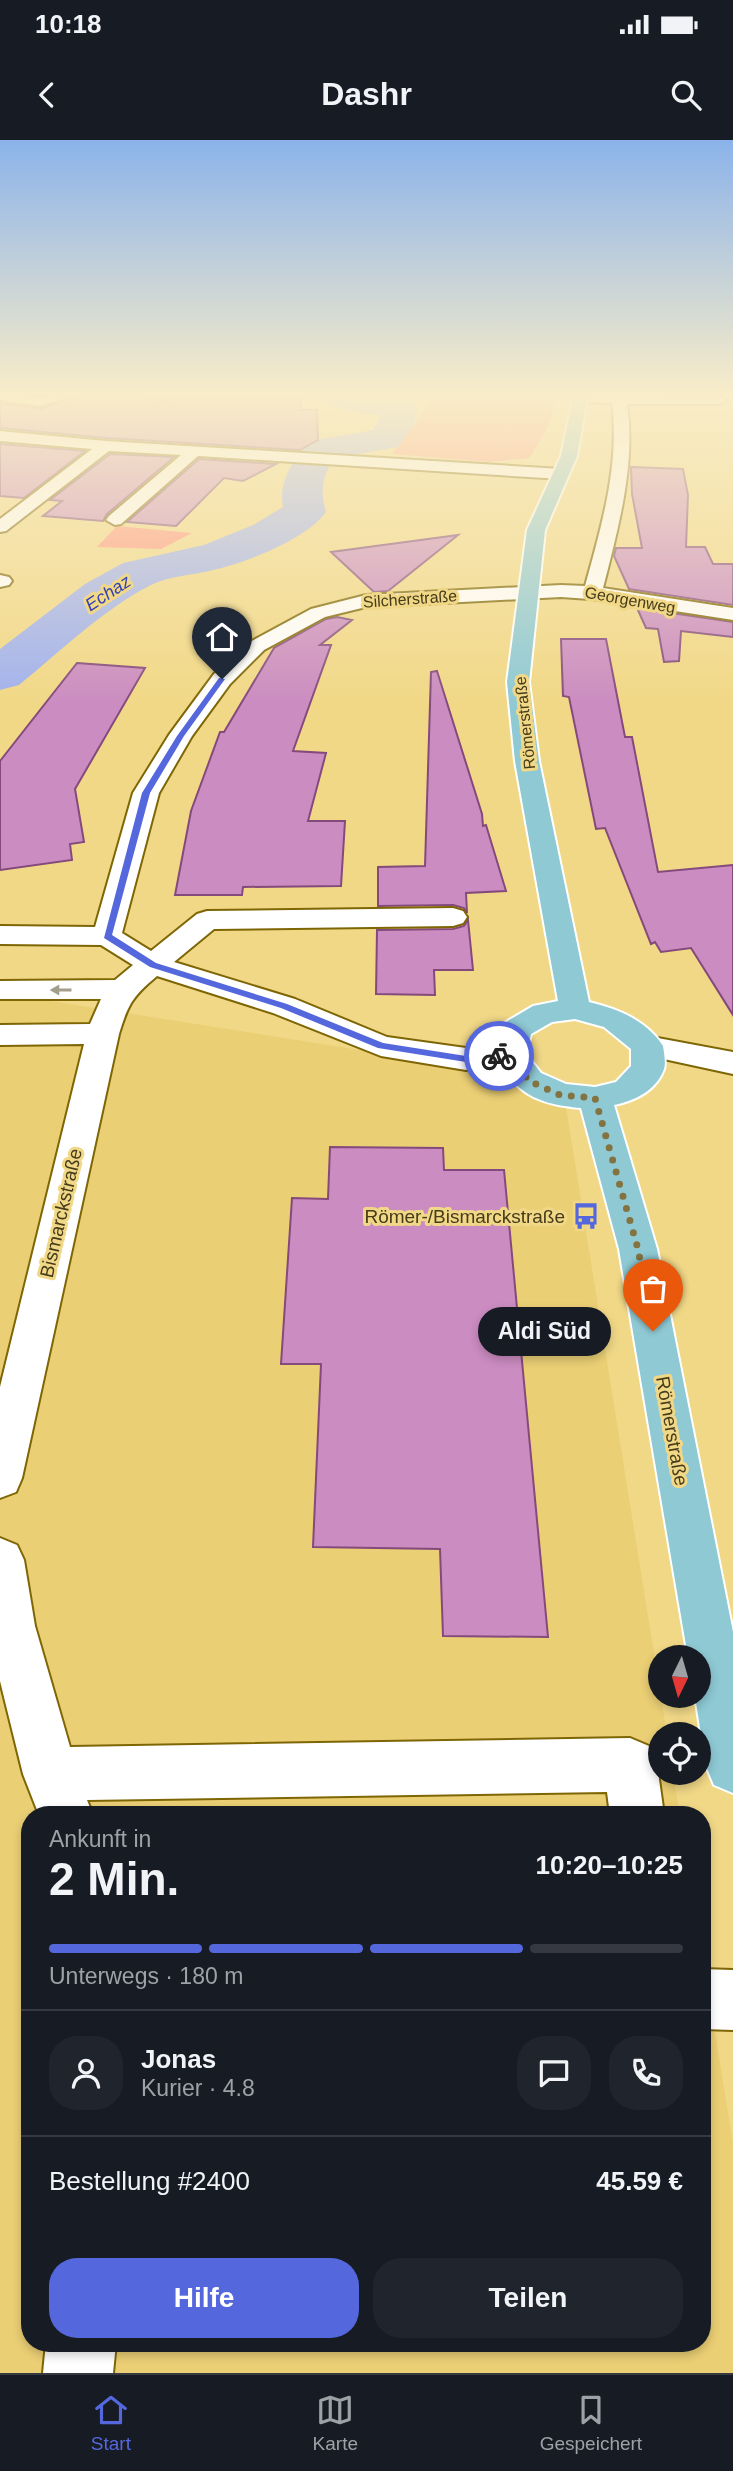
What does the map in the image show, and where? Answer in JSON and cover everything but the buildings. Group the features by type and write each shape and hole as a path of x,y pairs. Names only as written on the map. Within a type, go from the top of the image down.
{"main road":[{"name":"Römerstraße","path":"551,496 536,530 518,682 525,748 575,1009"},
{"path":"575,1009 601,1013 624,1023 647,1046 648,1068 627,1091 595,1098 560,1095 529,1081 509,1055 517,1029 544,1013 575,1009"},
{"name":"Römerstraße","path":"595,1098 638,1249 733,1766"}],"street":[{"path":"0,527 40,496"},
{"path":"116,520 143,496"},
{"path":"593,591 614,496"},
{"name":"Georgenweg","path":"528,594 593,591 690,610 733,614"},
{"name":"Silcherstraße","path":"107,936 146,793 181,736 222,679 257,646 318,613 366,601 528,594"},
{"name":"Bismarckstraße","path":"0,1478 103,1034 112,1006 123,989 207,920 453,917"},
{"path":"0,935 107,936 153,965 284,1006 381,1046 466,1059 509,1055"},
{"path":"103,1034 0,1035 7,990 123,989"},
{"path":"647,1046 733,1063"},
{"path":"0,1560 2,1589 20,1665 58,1794 630,1765 636,1806"},
{"path":"711,1999 733,2000"},
{"path":"78,2373 80,2352"}],"shaded area":[{"path":"117,526 192,533 161,549 97,547"},
{"path":"0,993 562,1082 653,1645 648,1645 648,1708 663,1708 665,1722 648,1722 648,1785 675,1785 678,1806 21,1806 21,2352 711,2352 711,2006 733,2144 733,2373 0,2373"}],"waterway":[{"name":"Echaz","path":"0,674 102,594 139,573 217,556 268,534 305,512 302,496"}],"way so far":[{"path":"499,1056 509,1055 529,1081 560,1095 595,1098 638,1249 653,1331"}],"place":[{"name":"Römer-/Bismarckstraße","path":"586,1216"},
{"name":"Aldi Süd","path":"653,1331"}],"route":[{"path":"222,679 181,736 146,793 107,936 153,965 284,1006 381,1046 466,1059 499,1056"}]}
